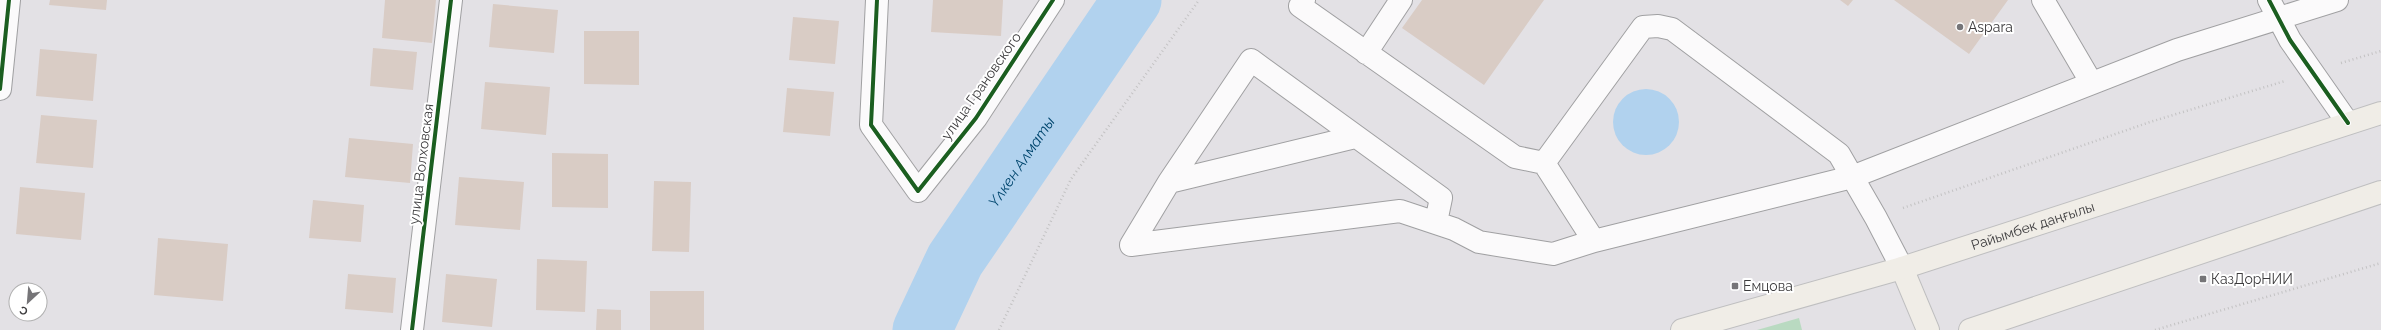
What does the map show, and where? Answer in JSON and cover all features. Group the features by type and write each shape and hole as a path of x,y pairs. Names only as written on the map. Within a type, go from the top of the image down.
{"main road":[{"name":"Райымбек даңғылы","path":"1682,330 1902,268 2381,113"},
{"path":"1970,330 2381,192"},
{"path":"1902,268 1928,330"}],"street":[{"path":"0,89 9,0"},
{"name":"улица Волховская","path":"412,330 451,0"},
{"name":"улица Грановского","path":"877,0 871,125 918,191 976,118 1053,0"},
{"path":"1304,0 1300,6 1515,157 1544,163 1594,241"},
{"path":"1366,53 1401,0"},
{"path":"2043,0 2091,82"},
{"path":"1436,222 1441,198 1251,60 1168,182 1131,244 1400,211 1436,222 1479,242 1553,254 1594,241 1852,176 2091,82 2177,50 2273,9 2337,0"},
{"path":"2273,9 2312,72 2348,123"},
{"path":"1544,163 1643,28 1658,26 1672,29 1839,154 1876,218 1902,268"},
{"path":"1168,182 1355,137"}],"path":[{"path":"999,330 1071,179 1199,0"},
{"path":"1876,218 2150,122 2381,51"},
{"path":"2155,330 2381,263"}],"green space":[{"path":"1799,318 1802,330 1757,330"}],"water":[{"path":"1646,89 1659,92 1669,99 1676,109 1679,122 1676,135 1669,145 1659,152 1646,155 1633,152 1623,145 1616,135 1613,122 1616,109 1623,99 1633,92"}],"building":[{"path":"50,0 107,0 106,10 49,5"},
{"path":"385,0 436,0 432,43 382,38"},
{"path":"933,0 1003,0 1001,36 931,32"},
{"path":"1422,0 1544,0 1484,85 1402,28"},
{"path":"1840,0 1853,0 1848,6"},
{"name":"Aspara","path":"1894,0 2008,0 1969,54"},
{"path":"493,4 558,10 554,53 489,47"},
{"path":"793,17 839,21 835,64 789,60"},
{"path":"584,31 639,31 639,85 584,84"},
{"path":"373,48 417,52 413,90 370,86"},
{"path":"40,49 97,54 93,101 36,96"},
{"path":"485,82 550,87 546,135 481,129"},
{"path":"787,88 834,92 830,136 783,132"},
{"path":"41,115 97,120 93,168 36,163"},
{"path":"349,138 413,144 410,183 345,177"},
{"path":"552,153 608,154 608,208 552,207"},
{"path":"459,177 524,182 520,230 455,225"},
{"path":"654,181 691,182 689,252 652,251"},
{"path":"20,187 85,193 81,240 16,234"},
{"path":"313,200 364,205 361,242 309,238"},
{"path":"158,238 228,244 223,301 154,295"},
{"path":"537,259 587,261 585,312 536,310"},
{"path":"348,274 396,278 393,313 345,309"},
{"path":"446,274 497,279 492,327 442,322"},
{"path":"650,291 704,291 704,330 650,330"},
{"path":"597,309 621,310 621,330 596,330"}],"waterway":[{"name":"Үлкен Алматы","path":"922,330 955,260 1132,0"}],"cycle path":[{"path":"0,89 9,0"},
{"path":"412,330 451,0"},
{"path":"877,0 871,125 918,191 976,118 1053,0"},
{"path":"2269,0 2290,40 2348,123"}],"place":[{"name":"Aspara","path":"1960,27"},
{"name":"КазДорНИИ","path":"2203,279"},
{"name":"Емцова","path":"1735,286"}]}
